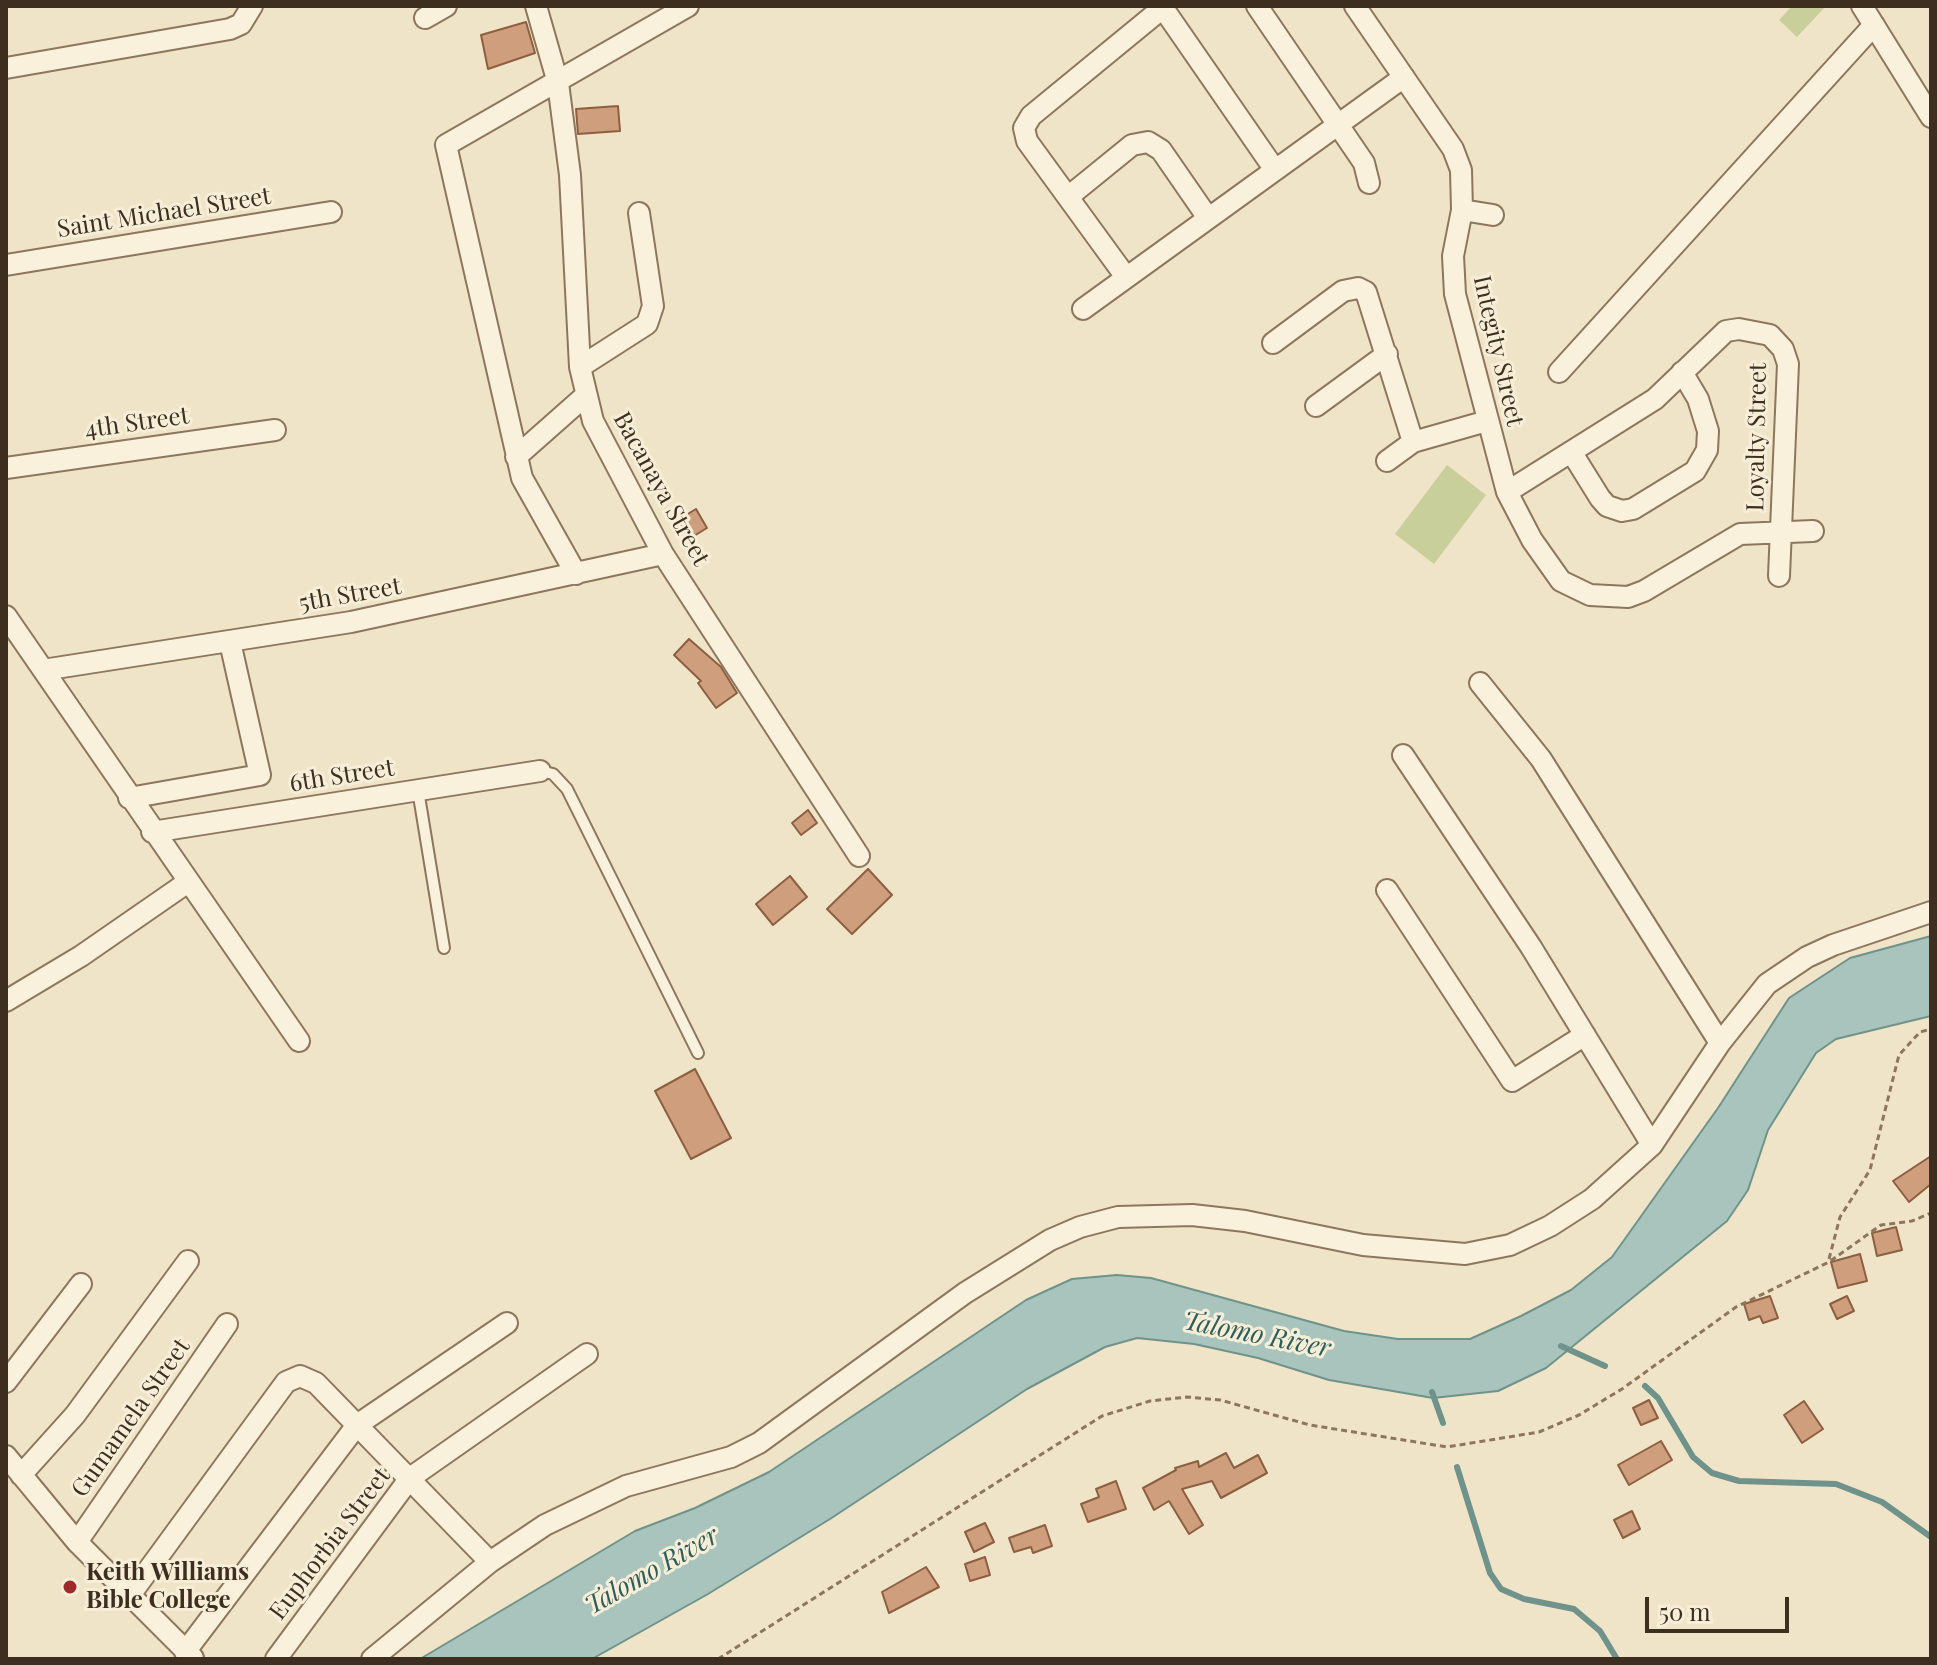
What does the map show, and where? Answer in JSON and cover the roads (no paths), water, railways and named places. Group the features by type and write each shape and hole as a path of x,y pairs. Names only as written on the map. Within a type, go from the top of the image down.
{"street":[{"path":"425,18 446,6"},
{"name":"Bacanaya Street","path":"536,6 558,83 570,175 580,367 585,396 604,445 663,554 859,856"},
{"path":"576,574 529,497 516,457 446,145 688,6"},
{"path":"1257,6 1364,163 1369,183"},
{"name":"Integity Street","path":"1355,6 1453,149 1461,170 1462,210 1453,256 1455,294 1507,492 1532,540 1561,581 1573,590 1602,597 1628,597 1644,591 1728,538 1752,532 1781,532"},
{"path":"1862,6 1931,117"},
{"path":"1126,277 1027,141 1027,122 1164,7 1275,170"},
{"path":"6,68 230,29 250,11"},
{"path":"1559,372 1874,25"},
{"path":"1083,309 1404,77"},
{"path":"1068,197 1132,145 1148,142 1161,150 1208,218"},
{"path":"1462,210 1493,215"},
{"name":"Saint Michael Street","path":"6,265 331,212"},
{"path":"580,367 647,324 653,306 639,213"},
{"path":"1273,343 1343,291 1358,288 1366,292 1413,442"},
{"name":"Loyalty Street","path":"1507,492 1624,421 1726,331 1739,329 1770,335 1783,349 1788,364 1779,576"},
{"path":"1316,406 1387,354"},
{"path":"1572,453 1600,498 1607,506 1622,511 1633,509 1695,471 1707,450 1708,431 1698,399 1682,372"},
{"path":"516,457 585,396"},
{"path":"1387,461 1413,442 1487,421"},
{"name":"4th Street","path":"6,468 275,430"},
{"path":"1781,532 1813,531"},
{"name":"5th Street","path":"43,670 351,622 663,554"},
{"path":"6,616 299,1041"},
{"path":"129,798 260,775 230,642"},
{"path":"1480,683 1541,759 1720,1043"},
{"path":"1403,755 1585,1035 1652,1145"},
{"name":"6th Street","path":"152,832 540,771"},
{"path":"6,1001 81,956 188,882"},
{"path":"1387,890 1512,1081 1585,1035"},
{"path":"372,1659 490,1562 545,1525 626,1486 661,1473 731,1457 759,1443 965,1293 1050,1240 1080,1227 1118,1217 1192,1215 1245,1221 1377,1247 1465,1254 1510,1245 1550,1226 1592,1199 1652,1145 1720,1043 1767,984 1784,971 1833,945 1931,912"},
{"path":"21,1475 75,1415 188,1261"},
{"path":"6,1382 81,1284"},
{"path":"6,1456 77,1542 190,1655 357,1425 507,1323"},
{"name":"Gumamela Street","path":"77,1542 227,1324"},
{"name":"Euphorbia Street","path":"276,1659 410,1478 587,1354"},
{"path":"130,1595 292,1377 300,1376 316,1383 490,1562"}],"lane":[{"path":"540,771 553,774 567,789 698,1053"},
{"path":"418,790 444,948"}],"water":[{"name":"Talomo River","path":"1931,936 1931,1016 1836,1039 1816,1053 1768,1130 1748,1190 1727,1221 1546,1368 1498,1391 1433,1398 1329,1380 1258,1358 1194,1344 1137,1338 1105,1347 1027,1389 830,1519 708,1594 592,1659 420,1659 635,1531 695,1508 769,1472 1026,1300 1072,1279 1117,1275 1151,1278 1344,1331 1398,1339 1470,1339 1521,1316 1571,1290 1612,1257 1718,1108 1789,998 1850,958"}],"waterway":[{"path":"1561,1346 1605,1366"},
{"path":"1645,1386 1658,1398 1693,1457 1712,1473 1739,1481 1836,1484 1882,1502 1931,1537"},
{"path":"1432,1392 1443,1423"},
{"path":"1457,1467 1490,1573 1501,1589 1524,1599 1574,1609 1600,1631 1617,1659"}],"place":[{"name":"Keith Williams Bible College","path":"70,1587"}]}
